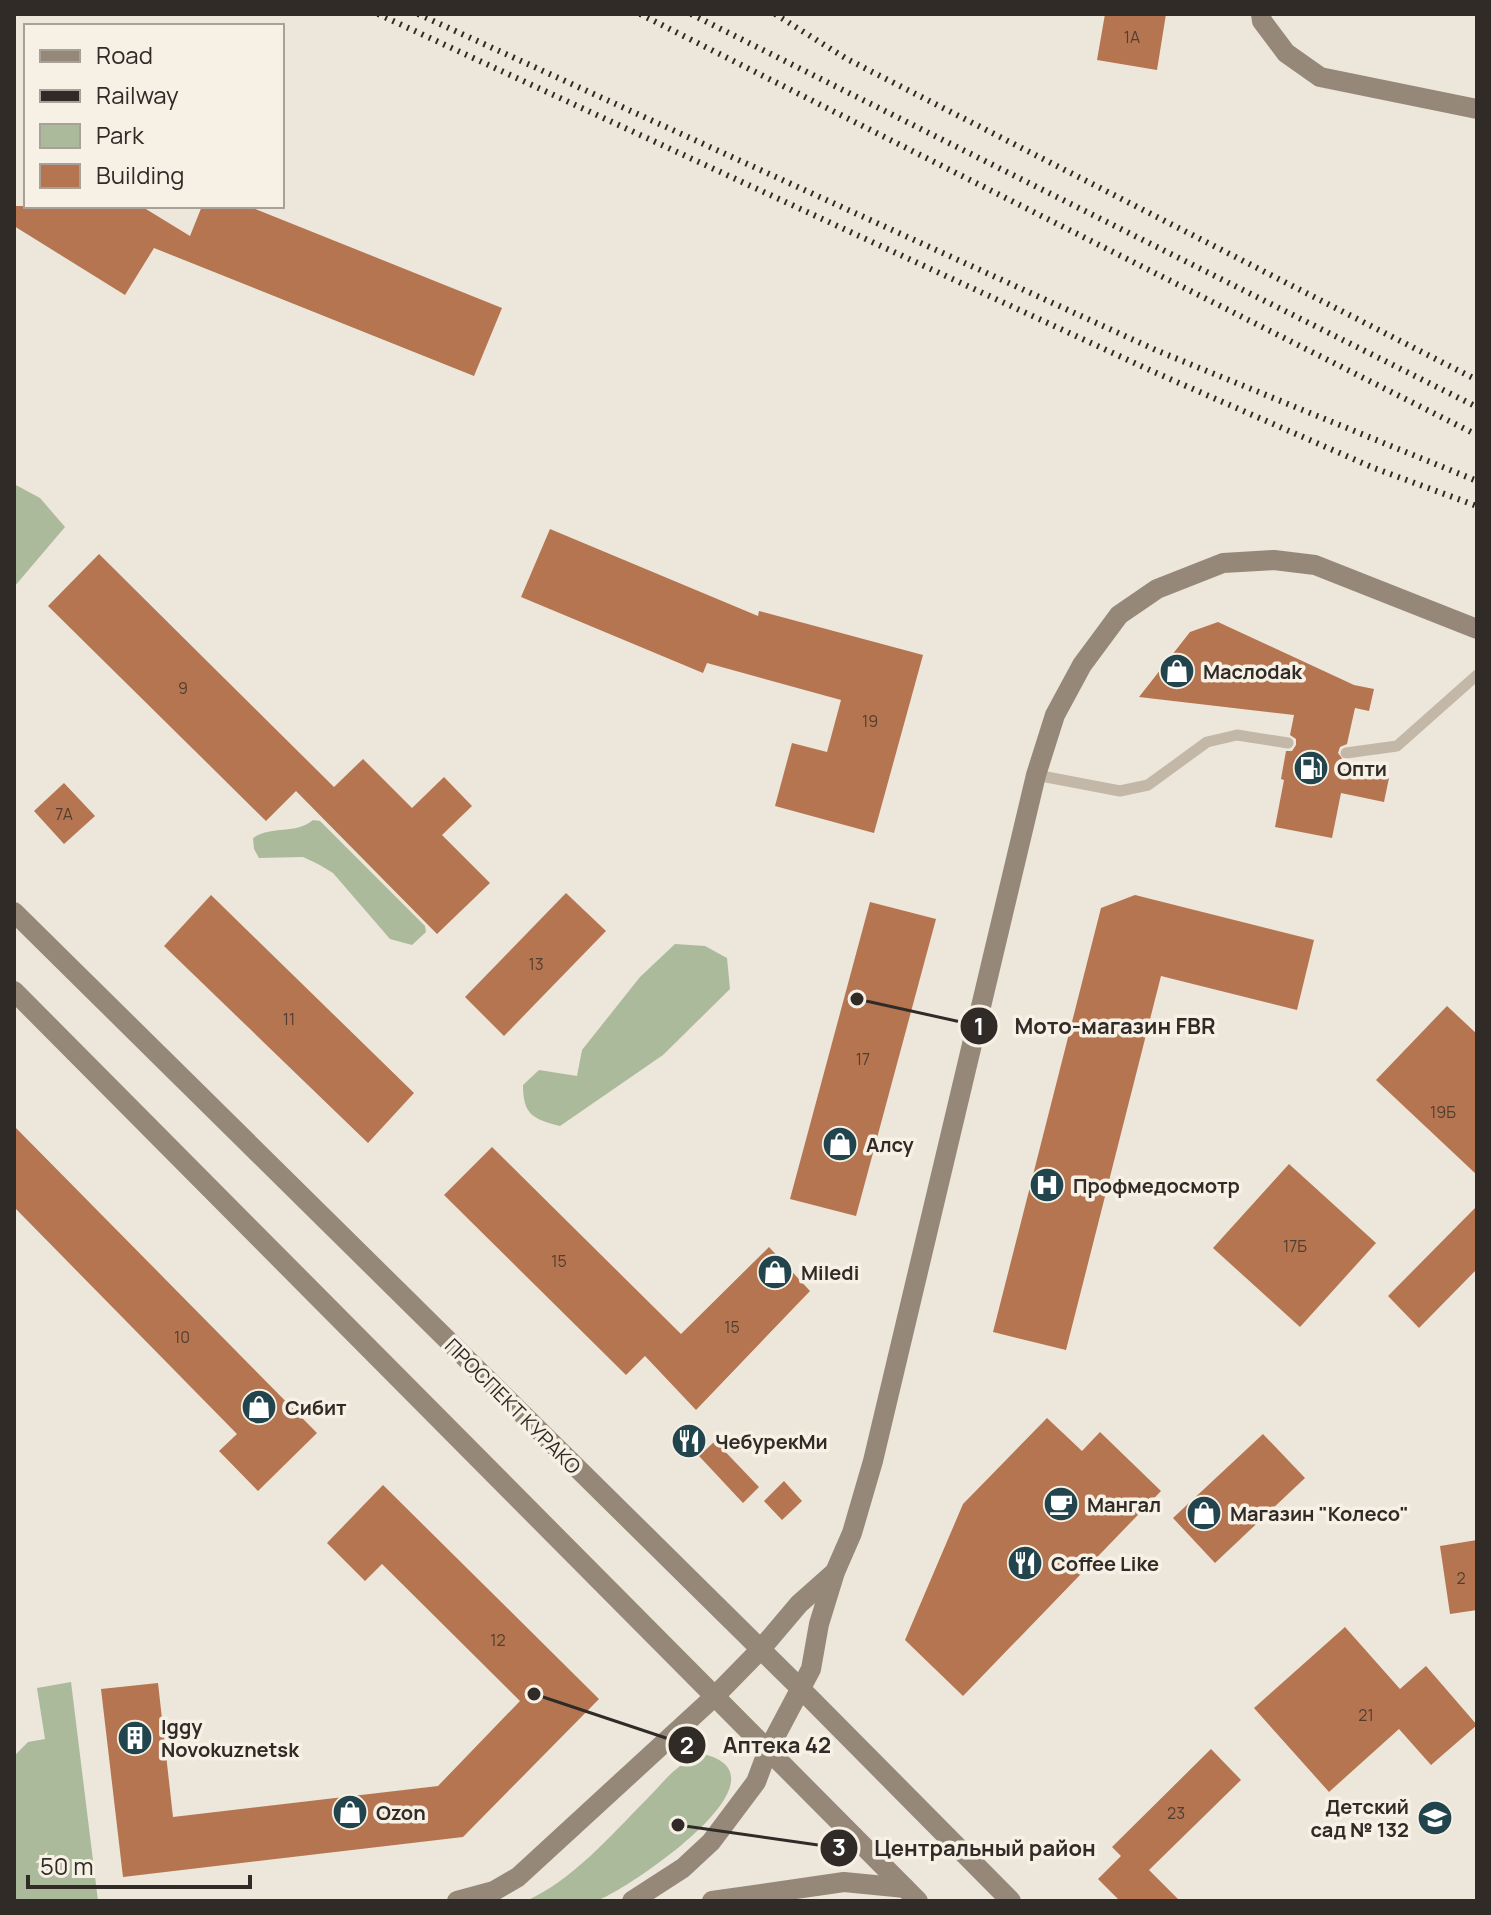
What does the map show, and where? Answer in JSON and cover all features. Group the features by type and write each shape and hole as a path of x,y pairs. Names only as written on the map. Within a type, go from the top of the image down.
{"main road":[{"path":"1261,14 1262,21 1286,53 1320,77 1477,109"},
{"path":"632,1901 683,1868 711,1842 756,1782 768,1750 811,1669 819,1624 835,1572 852,1533 873,1461 1036,775 1055,715 1082,665 1119,615 1157,589 1223,563 1274,560 1315,565 1477,629"},
{"name":"ПРОСПЕКТ КУРАКО","path":"14,912 801,1689 1011,1901"},
{"path":"14,991 911,1895"},
{"path":"457,1901 494,1891 518,1877 714,1697 799,1604 835,1572"},
{"path":"712,1901 844,1882 911,1895"}],"lane":[{"path":"1346,753 1397,746 1477,675"},
{"path":"1036,775 1120,791 1148,785 1207,742 1237,735 1288,743"}],"green space":[{"path":"14,484 40,498 65,527 14,587"},
{"path":"313,820 320,821 425,926 426,932 412,945 390,939 333,873 318,864 303,857 259,858 253,838 306,825"},
{"path":"675,944 705,946 727,958 730,989 663,1055 560,1126 531,1114 525,1103 523,1085 539,1070 577,1076 582,1050 640,977"},
{"path":"71,1682 98,1901 14,1901 14,1756 28,1742 45,1739 37,1688"},
{"path":"703,1754 727,1766 731,1784 720,1806 671,1853 601,1899 575,1903 526,1901 575,1869 672,1773"}],"building":[{"path":"1105,14 1166,14 1157,70 1097,60"},
{"path":"14,206 144,208 190,236 201,208 253,208 502,308 474,376 154,248 125,295 14,226"},
{"path":"550,529 758,616 759,611 923,655 874,833 775,806 792,743 827,752 841,700 707,663 703,673 521,597"},
{"path":"99,554 334,787 363,759 412,808 444,777 472,806 442,835 490,883 437,934 296,791 266,821 48,606"},
{"path":"1218,622 1354,685 1374,689 1369,711 1355,708 1347,744 1340,747 1338,753 1344,761 1343,769 1389,778 1384,802 1341,793 1332,838 1275,827 1286,751 1292,751 1296,745 1296,739 1290,735 1294,715 1139,697 1190,632"},
{"path":"64,783 95,816 64,844 34,811"},
{"path":"566,893 606,931 504,1036 465,997"},
{"path":"211,895 414,1093 368,1143 164,946"},
{"path":"1135,895 1314,940 1297,1010 1161,976 1066,1350 993,1332 1101,908"},
{"path":"870,902 936,919 856,1216 790,1199"},
{"path":"1447,1006 1477,1034 1477,1175 1376,1080"},
{"path":"14,1126 317,1433 258,1491 219,1451 237,1434 14,1207"},
{"path":"492,1147 681,1334 769,1247 810,1291 696,1410 645,1356 626,1375 444,1195"},
{"path":"1289,1164 1376,1243 1300,1327 1213,1248"},
{"path":"1477,1206 1477,1269 1419,1328 1388,1296"},
{"path":"1047,1418 1082,1451 1100,1432 1161,1491 963,1696 905,1640 963,1504"},
{"path":"1263,1434 1305,1478 1215,1563 1173,1518"},
{"path":"715,1441 759,1487 743,1503 699,1456"},
{"path":"784,1481 802,1501 782,1520 764,1501"},
{"path":"383,1485 599,1699 463,1837 123,1877 101,1689 158,1683 173,1817 438,1786 520,1701 382,1564 365,1581 327,1543"},
{"path":"1477,1540 1477,1610 1450,1614 1440,1546"},
{"path":"1345,1627 1400,1689 1426,1666 1477,1725 1431,1765 1399,1729 1329,1792 1254,1708"},
{"path":"1211,1749 1241,1780 1149,1870 1180,1901 1120,1901 1098,1879 1121,1856 1112,1847"}],"railway":[{"path":"378,14 1154,372 1374,468 1477,506"},
{"path":"418,14 1158,351 1477,481"},
{"path":"640,14 1477,435"},
{"path":"691,14 1477,407"},
{"path":"775,14 847,59 1477,380"}],"place":[{"name":"Mаслоdak","path":"1177,671"},
{"name":"Опти","path":"1311,768"},
{"name":"Мото-магазин FBR","path":"857,999"},
{"name":"Алсу","path":"840,1144"},
{"name":"Профмедосмотр","path":"1047,1185"},
{"name":"Miledi","path":"775,1272"},
{"name":"Сибит","path":"259,1407"},
{"name":"ЧебурекМи","path":"689,1441"},
{"name":"Мангал","path":"1061,1504"},
{"name":"Магазин \"Колесо\"","path":"1204,1513"},
{"name":"Coffee Like","path":"1025,1563"},
{"name":"Аптека 42","path":"534,1694"},
{"name":"Iggy Novokuznetsk","path":"135,1738"},
{"name":"Ozon","path":"350,1812"},
{"name":"Детский сад № 132","path":"1435,1818"},
{"name":"Центральный район","path":"678,1825"}]}
